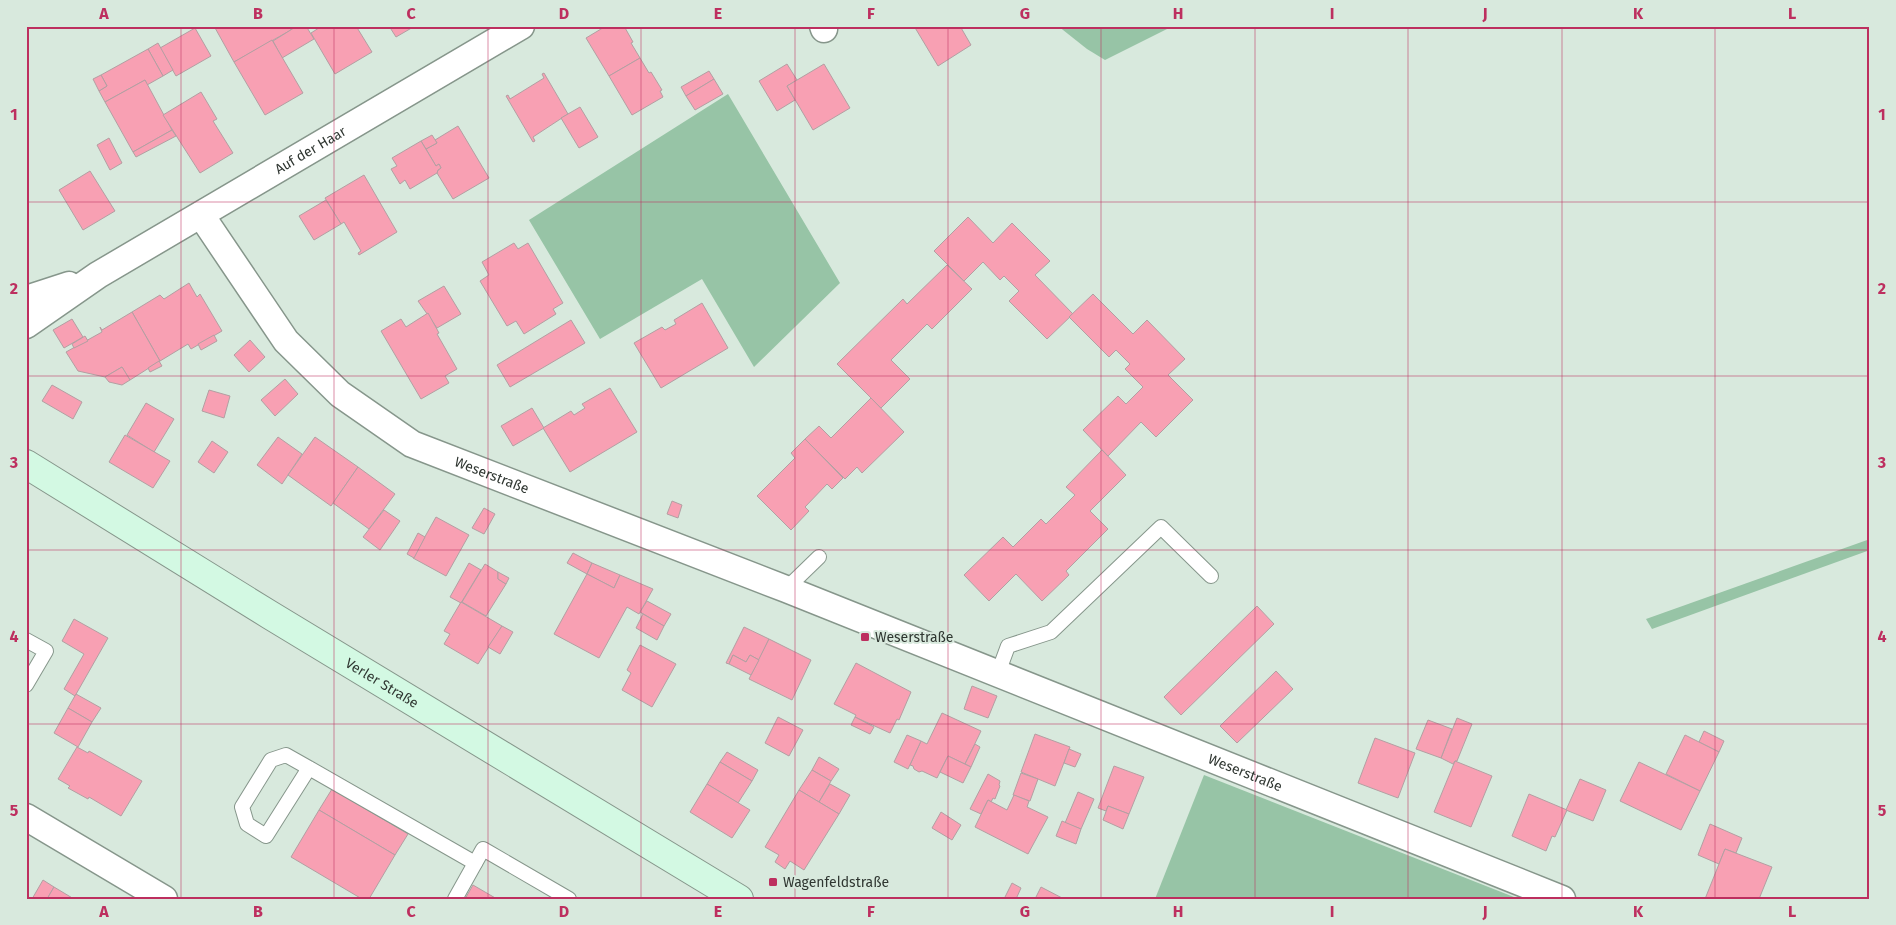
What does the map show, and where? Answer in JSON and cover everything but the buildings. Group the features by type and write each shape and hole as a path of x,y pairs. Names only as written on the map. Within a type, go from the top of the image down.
{"main road":[{"name":"Verler Straße","path":"26,464 270,615 739,899"}],"street":[{"name":"Auf der Haar","path":"26,325 98,275 521,26"},
{"name":"Weserstraße","path":"201,216 286,341 340,394 412,444 786,589 1562,899"},
{"name":"Auf der Haar","path":"26,299 98,275"},
{"path":"26,817 164,899"}],"lane":[{"path":"998,673 1008,646 1051,632 1161,528 1212,576"},
{"path":"786,589 819,557"},
{"path":"26,640 46,651 26,685"},
{"path":"309,768 266,836 247,824 242,807 271,760 286,755 309,768 476,863"},
{"path":"455,899 484,849 569,899"}],"green space":[{"path":"1058,26 1173,26 1105,60 1087,49"},
{"path":"728,94 840,283 754,367 702,279 600,339 529,220"},
{"path":"1870,539 1870,550 1652,629 1646,619"},
{"path":"1204,775 1519,899 1155,899"}],"place":[{"name":"Weserstraße","path":"865,637"},
{"name":"Wagenfeldstraße","path":"773,882"}]}
